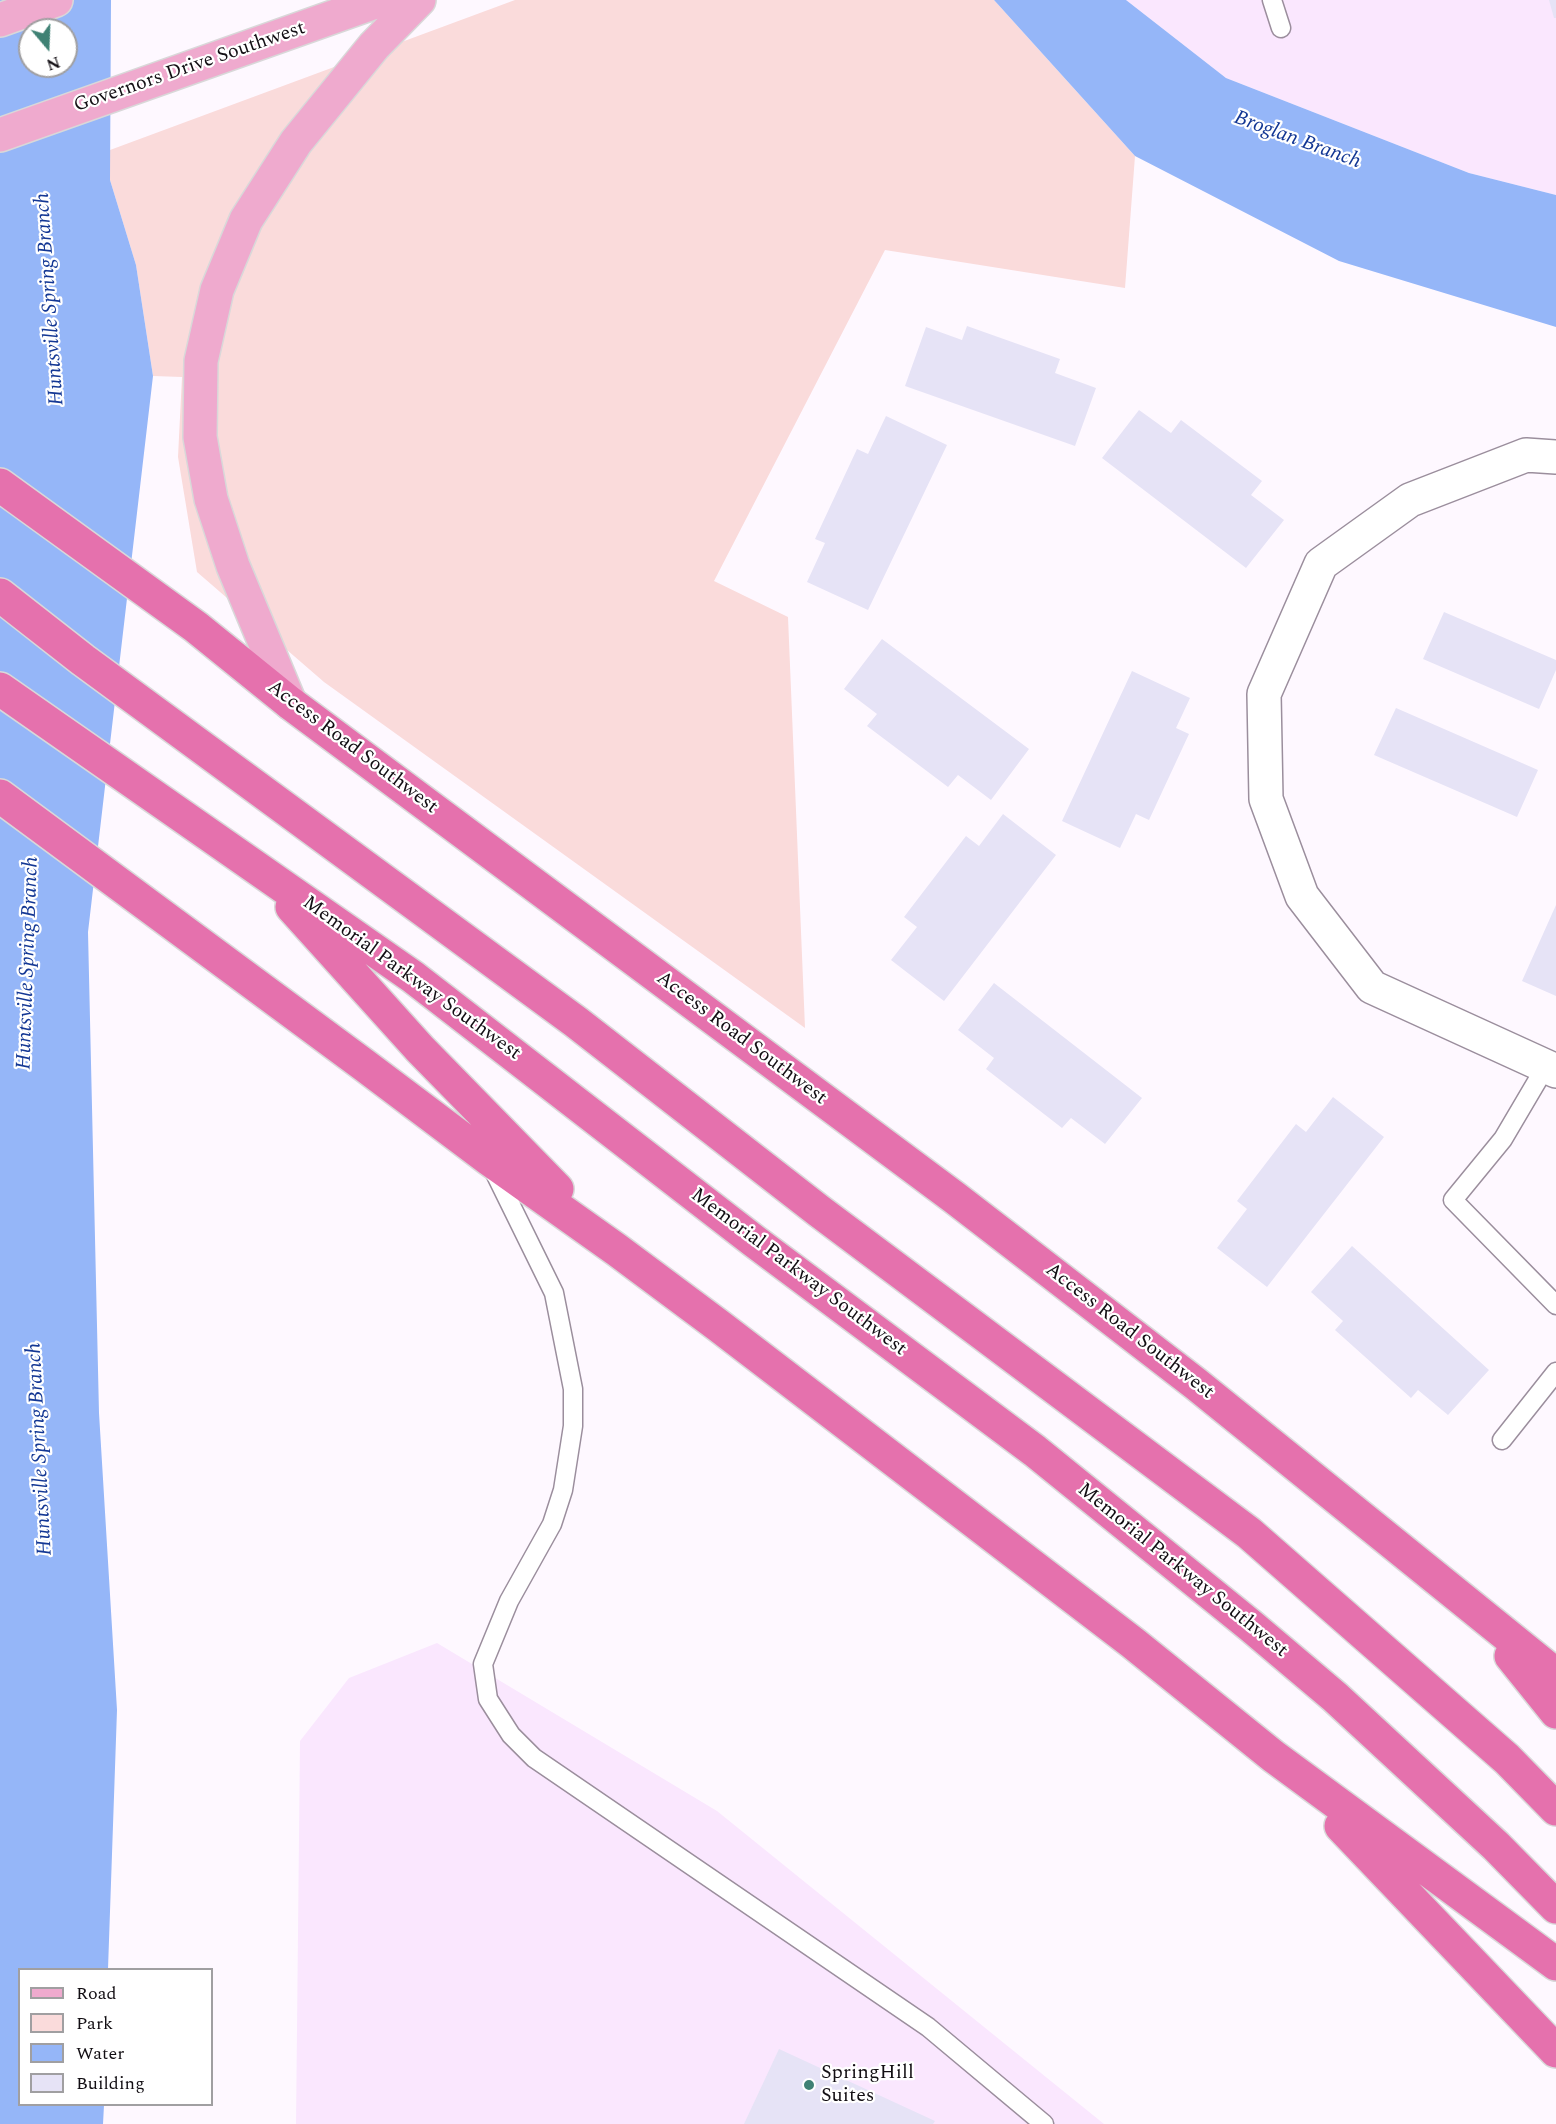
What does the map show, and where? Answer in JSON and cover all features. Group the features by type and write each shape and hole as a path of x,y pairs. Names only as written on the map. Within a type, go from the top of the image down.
{"highway":[{"name":"Access Road Southwest","path":"0,484 196,627 290,703 964,1205 1196,1384 1472,1607"},
{"path":"0,595 83,660 576,1022 819,1211 1249,1533 1507,1759 1556,1809"},
{"name":"Memorial Parkway Southwest","path":"0,689 413,977 754,1240 1035,1451 1335,1697 1496,1846 1556,1906"},
{"path":"0,796 489,1159 617,1250 1124,1636 1273,1756 1556,1964"},
{"path":"255,866 420,1049 617,1250"},
{"path":"1472,1607 1556,1675"},
{"path":"1472,1607 1556,1712"},
{"path":"1273,1756 1430,1917 1556,2051"}],"main road":[{"path":"0,20 56,0"},
{"name":"Governors Drive Southwest","path":"0,135 381,0"},
{"path":"290,703 233,566 211,499 200,436 201,361 217,290 246,220 296,142 374,46 419,0"}],"street":[{"path":"1551,1069 1372,987 1302,896 1266,799 1264,694 1320,564 1410,500 1526,455 1556,457"}],"lane":[{"path":"1272,0 1281,28"},
{"path":"1551,1069 1503,1139 1453,1200 1556,1305"},
{"path":"489,1159 554,1293 573,1389 573,1426 563,1490 552,1524 509,1601 483,1664 488,1699 511,1735 534,1758 928,2027 1044,2124"},
{"path":"1502,1440 1556,1372"}],"shaded area":[{"path":"1126,0 1556,0 1556,195 1469,173 1226,78"},
{"path":"437,1643 717,1811 1104,2124 296,2124 300,1741 349,1678"}],"green space":[{"path":"515,0 994,0 1135,156 1125,288 885,250 714,581 788,617 805,1028 324,682 197,572 178,457 182,377 153,376 136,265 110,180 110,150"}],"water":[{"name":"Huntsville Spring Branch","path":"0,0 111,0 110,180 136,265 153,376 88,932 99,1413 117,1710 108,1968 18,1968 18,2106 104,2106 103,2124 0,2124"},
{"name":"Broglan Branch","path":"994,0 1126,0 1226,78 1469,173 1556,195 1556,327 1339,261 1135,156"}],"building":[{"path":"1549,0 1556,0 1556,18 1554,18"},
{"path":"967,326 1060,359 1055,373 1096,388 1075,446 905,386 926,327 962,340"},
{"path":"1139,410 1171,433 1181,420 1262,481 1251,495 1284,520 1246,568 1102,458"},
{"path":"886,416 947,445 868,610 807,582 825,543 815,539 857,449 868,454"},
{"path":"1444,612 1556,660 1556,670 1539,709 1423,659"},
{"path":"882,639 1029,749 991,800 958,775 948,787 867,726 877,714 844,689"},
{"path":"1132,671 1190,698 1176,728 1189,734 1149,820 1136,814 1120,848 1062,821"},
{"path":"1396,708 1538,770 1517,817 1374,755"},
{"path":"1003,814 1056,855 944,1001 891,960 917,927 904,917 966,836 979,846"},
{"path":"1556,905 1556,996 1522,981"},
{"path":"994,983 1142,1098 1105,1144 1071,1118 1062,1128 986,1069 994,1058 958,1030"},
{"path":"1333,1097 1384,1137 1267,1287 1217,1248 1247,1209 1237,1201 1296,1124 1306,1132"},
{"path":"1352,1246 1489,1370 1448,1415 1418,1390 1411,1398 1335,1330 1343,1321 1311,1292"},
{"name":"SpringHill Suites","path":"779,2049 935,2121 933,2124 744,2124"}],"place":[{"name":"SpringHill Suites","path":"809,2085"}]}
